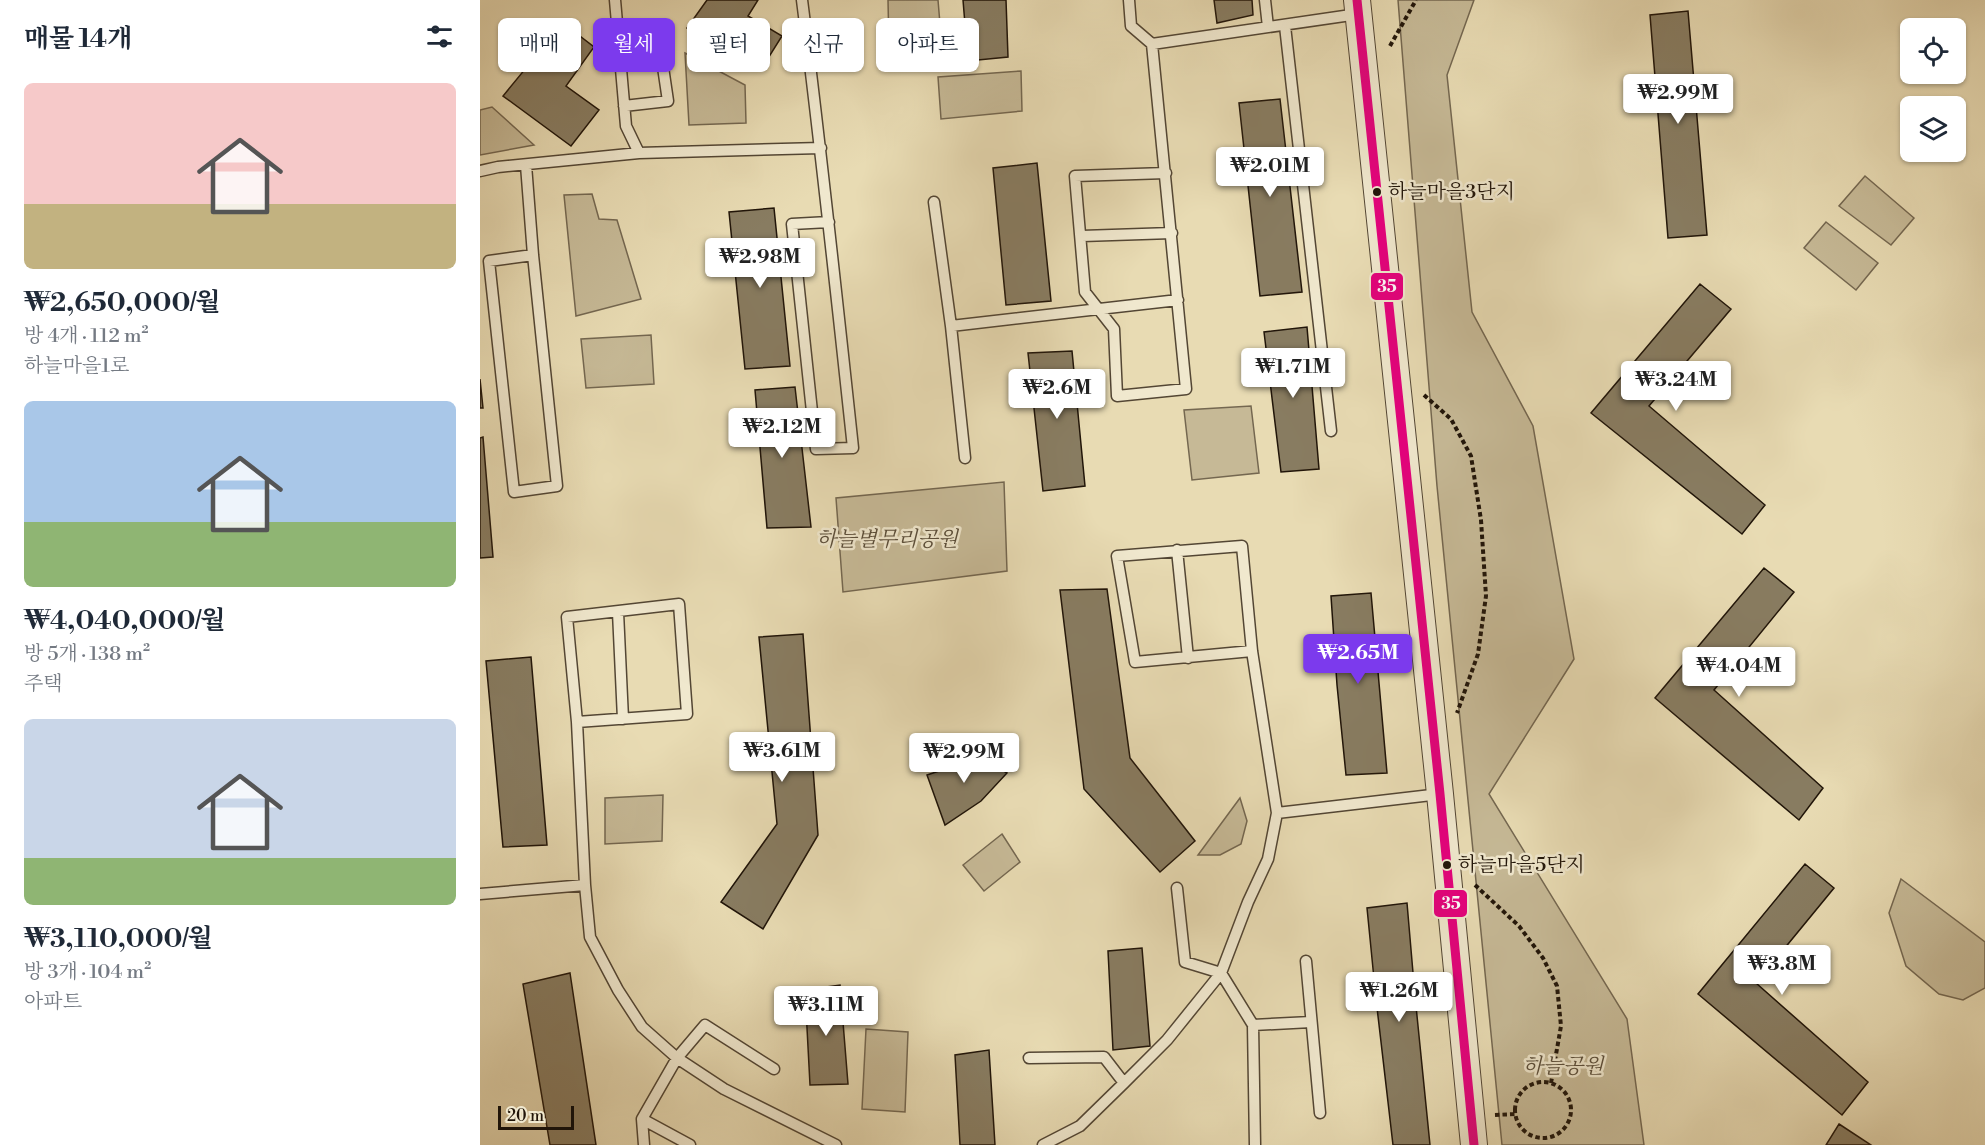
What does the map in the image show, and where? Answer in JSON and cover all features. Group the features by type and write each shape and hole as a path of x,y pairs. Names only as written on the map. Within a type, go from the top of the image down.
{"street":[{"path":"1357,7 1440,794 1474,1145"}],"lane":[{"path":"615,0 616,18"},
{"path":"802,0 821,148 829,222 853,448 816,450 792,224 829,222"},
{"path":"1129,0 1131,26 1152,44 1166,173 1172,233 1186,388 1117,396 1114,330 1085,292 1082,236 1075,176 1166,173"},
{"path":"1265,0 1268,27"},
{"path":"1152,44 1285,26 1357,7"},
{"path":"1285,26 1331,431"},
{"path":"621,72 626,126 639,153"},
{"path":"624,106 668,101 664,72"},
{"path":"480,171 639,153 821,148"},
{"path":"526,165 557,486 514,492 489,261 533,255"},
{"path":"934,202 951,326 965,458"},
{"path":"1082,236 1172,233"},
{"path":"951,326 1178,300"},
{"path":"1043,1145 1080,1126 1167,1040 1221,973 1248,902 1269,860 1277,813 1252,651 1242,546 1117,556 1135,662 1252,651"},
{"path":"1177,550 1188,658"},
{"path":"577,722 687,714 679,604 567,617 577,722 585,885 590,937 618,990 642,1027 677,1058 724,1089 836,1145"},
{"path":"618,612 623,719"},
{"path":"1277,813 1440,794"},
{"path":"480,894 585,885"},
{"path":"1177,888 1185,962 1221,973 1253,1025 1256,1145"},
{"path":"1306,961 1320,1113"},
{"path":"1253,1025 1311,1022"},
{"path":"644,1145 642,1119 677,1058 705,1025 774,1069"},
{"path":"1029,1058 1104,1058 1124,1083"},
{"path":"642,1119 689,1145"}],"path":[{"path":"1390,46 1416,0"},
{"path":"1421,393 1451,419 1471,456 1481,520 1486,596 1478,654 1459,711 1455,716"},
{"path":"1466,880 1476,885 1519,926 1543,958 1557,986 1562,1026 1551,1083"},
{"path":"1542,1081 1560,1086 1570,1101 1570,1119 1559,1133 1541,1138 1524,1131 1515,1114 1515,1105 1525,1088 1542,1081"},
{"path":"1493,1115 1515,1114"}],"green space":[{"path":"888,0 938,0 940,18 888,18"},
{"name":"하늘공원","path":"1398,0 1474,0 1447,75 1472,312 1533,426 1574,659 1489,794 1627,1019 1644,1145 1502,1145 1437,486"},
{"path":"685,53 687,54 687,72 721,72 745,85 746,123 689,125"},
{"path":"1021,71 1022,111 941,119 938,77"},
{"path":"492,107 534,145 480,155 480,110"},
{"path":"1865,176 1914,218 1891,245 1839,206"},
{"path":"592,194 599,219 617,220 641,299 576,316 564,195"},
{"path":"1826,222 1878,263 1856,290 1804,248"},
{"path":"651,335 654,384 586,388 581,339"},
{"path":"1251,406 1259,473 1192,480 1184,410"},
{"name":"하늘별무리공원","path":"1004,482 1007,571 843,592 836,498"},
{"path":"663,795 662,841 605,844 605,798"},
{"path":"1240,798 1247,821 1241,844 1220,855 1198,855"},
{"path":"1002,834 1020,862 984,891 963,865"},
{"path":"1901,879 1985,942 1985,988 1963,1000 1939,994 1906,966 1889,913"},
{"path":"866,1029 908,1032 905,1112 862,1109"}],"building":[{"path":"707,0 758,0 748,16 751,18 694,18"},
{"path":"963,0 1006,0 1008,57 979,60 979,18 964,18"},
{"path":"1214,0 1252,0 1253,15 1217,23"},
{"path":"1688,11 1707,235 1668,238 1650,15"},
{"path":"770,29 782,36 770,55"},
{"path":"581,37 593,48 581,65"},
{"path":"523,72 576,72 566,86 599,110 571,146 503,96"},
{"path":"1280,99 1302,292 1260,296 1239,103"},
{"path":"1037,163 1051,301 1006,305 993,168"},
{"path":"774,208 790,366 745,369 729,212"},
{"path":"1700,284 1731,309 1649,406 1765,505 1742,534 1591,413"},
{"path":"1307,327 1319,469 1281,472 1264,332"},
{"path":"1072,351 1085,486 1043,491 1028,353"},
{"path":"480,379 483,408 480,408"},
{"path":"795,387 811,527 767,528 755,390"},
{"path":"483,437 493,557 480,558 480,438"},
{"path":"1764,568 1794,592 1714,690 1823,788 1799,820 1655,698"},
{"path":"1107,589 1130,758 1195,841 1160,872 1084,789 1060,590"},
{"path":"1371,593 1387,773 1346,775 1331,596"},
{"path":"803,634 818,835 763,929 721,902 777,824 759,637"},
{"path":"531,657 547,845 503,847 486,661"},
{"path":"965,747 1007,773 981,801 945,825 927,775 945,769"},
{"path":"1805,864 1834,888 1756,983 1868,1082 1842,1115 1698,994"},
{"path":"1407,903 1430,1145 1393,1145 1367,908"},
{"path":"1142,948 1150,1046 1113,1050 1108,951"},
{"path":"570,973 596,1145 550,1145 523,984"},
{"path":"840,985 848,1084 810,1085 805,990"},
{"path":"989,1050 995,1145 960,1145 955,1055"},
{"path":"1839,1124 1871,1145 1826,1145"}],"transit line":[{"name":"35","path":"1357,0 1440,794 1474,1145"}],"place":[{"name":"하늘마을3단지","path":"1377,192"},
{"name":"하늘마을5단지","path":"1447,865"}]}
